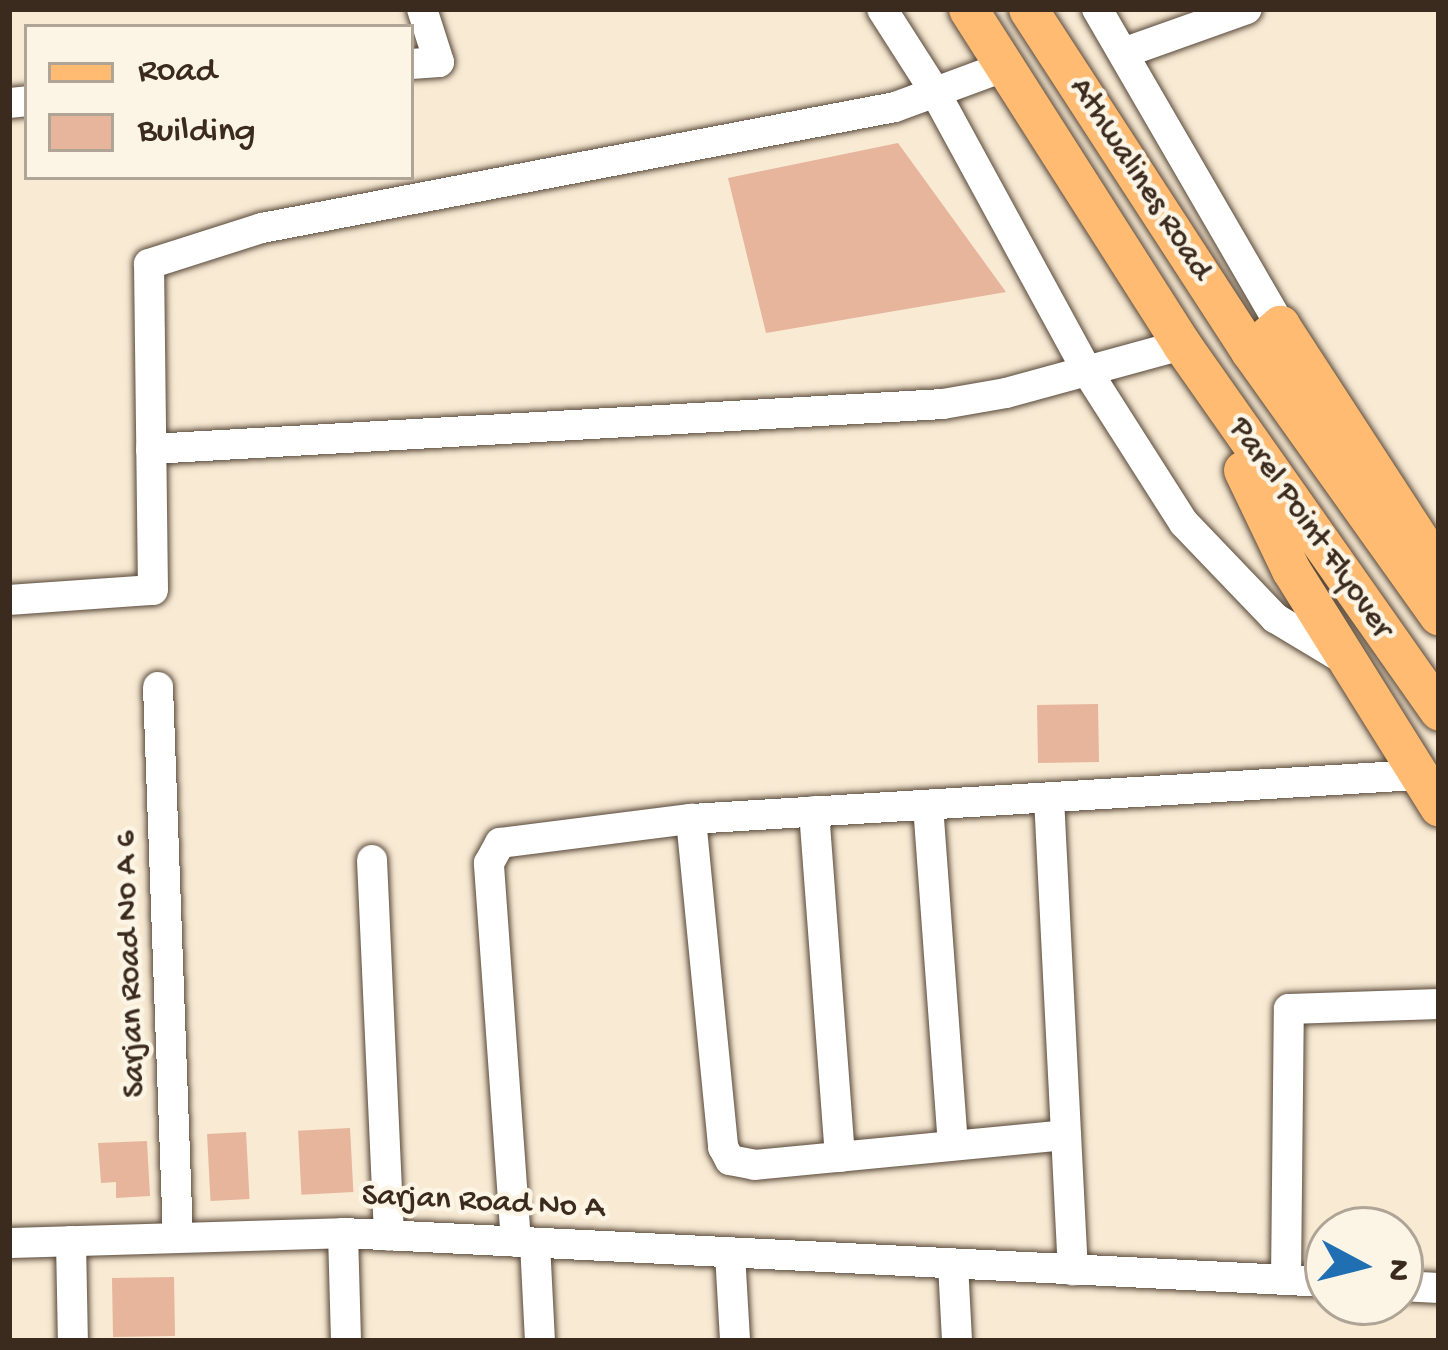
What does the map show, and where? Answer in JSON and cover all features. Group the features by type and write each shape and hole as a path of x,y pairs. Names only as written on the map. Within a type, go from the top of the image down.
{"main road":[{"name":"Athwalines Road","path":"968,9 1182,345"},
{"name":"Athwalines Road","path":"1028,9 1250,351"},
{"path":"1250,351 1280,325 1439,570"},
{"path":"1182,345 1291,570 1428,791"},
{"name":"Parel Point Flyover","path":"1182,345 1317,544 1439,711"},
{"name":"Parel Point Flyover","path":"1250,351 1439,616"}],"street":[{"path":"414,64 440,62 422,9"},
{"path":"882,9 935,92 1088,371 1184,523 1275,618 1346,661"},
{"path":"1097,9 1280,325"},
{"path":"1126,52 1247,9"},
{"path":"9,600 153,590 148,264 262,228 895,107 1006,66"},
{"path":"152,449 943,404 1182,345"},
{"name":"Sarjan Road No A 6","path":"158,687 178,1238"},
{"path":"540,1341 525,1243 489,863 493,851 514,837 691,819 1049,798 1428,791"},
{"path":"1049,798 1073,1270"},
{"path":"928,805 953,1145"},
{"path":"814,811 840,1157"},
{"path":"691,819 726,1155 746,1165 1066,1135"},
{"path":"372,860 389,1236"},
{"path":"1286,1280 1289,1009 1439,1004"},
{"path":"343,1234 346,1341"},
{"name":"Sarjan Road No A","path":"9,1243 343,1234 1304,1281"},
{"path":"70,1241 73,1341"},
{"path":"730,1253 735,1341"},
{"path":"953,1264 957,1341"}],"building":[{"path":"898,143 1006,292 766,333 728,178"},
{"path":"1098,704 1099,762 1038,763 1037,705"},
{"path":"350,1128 353,1192 301,1195 298,1131"},
{"path":"246,1132 250,1199 211,1201 207,1134"},
{"path":"147,1141 150,1196 116,1198 116,1182 101,1183 98,1143"},
{"path":"174,1277 175,1336 113,1337 112,1278"}]}
